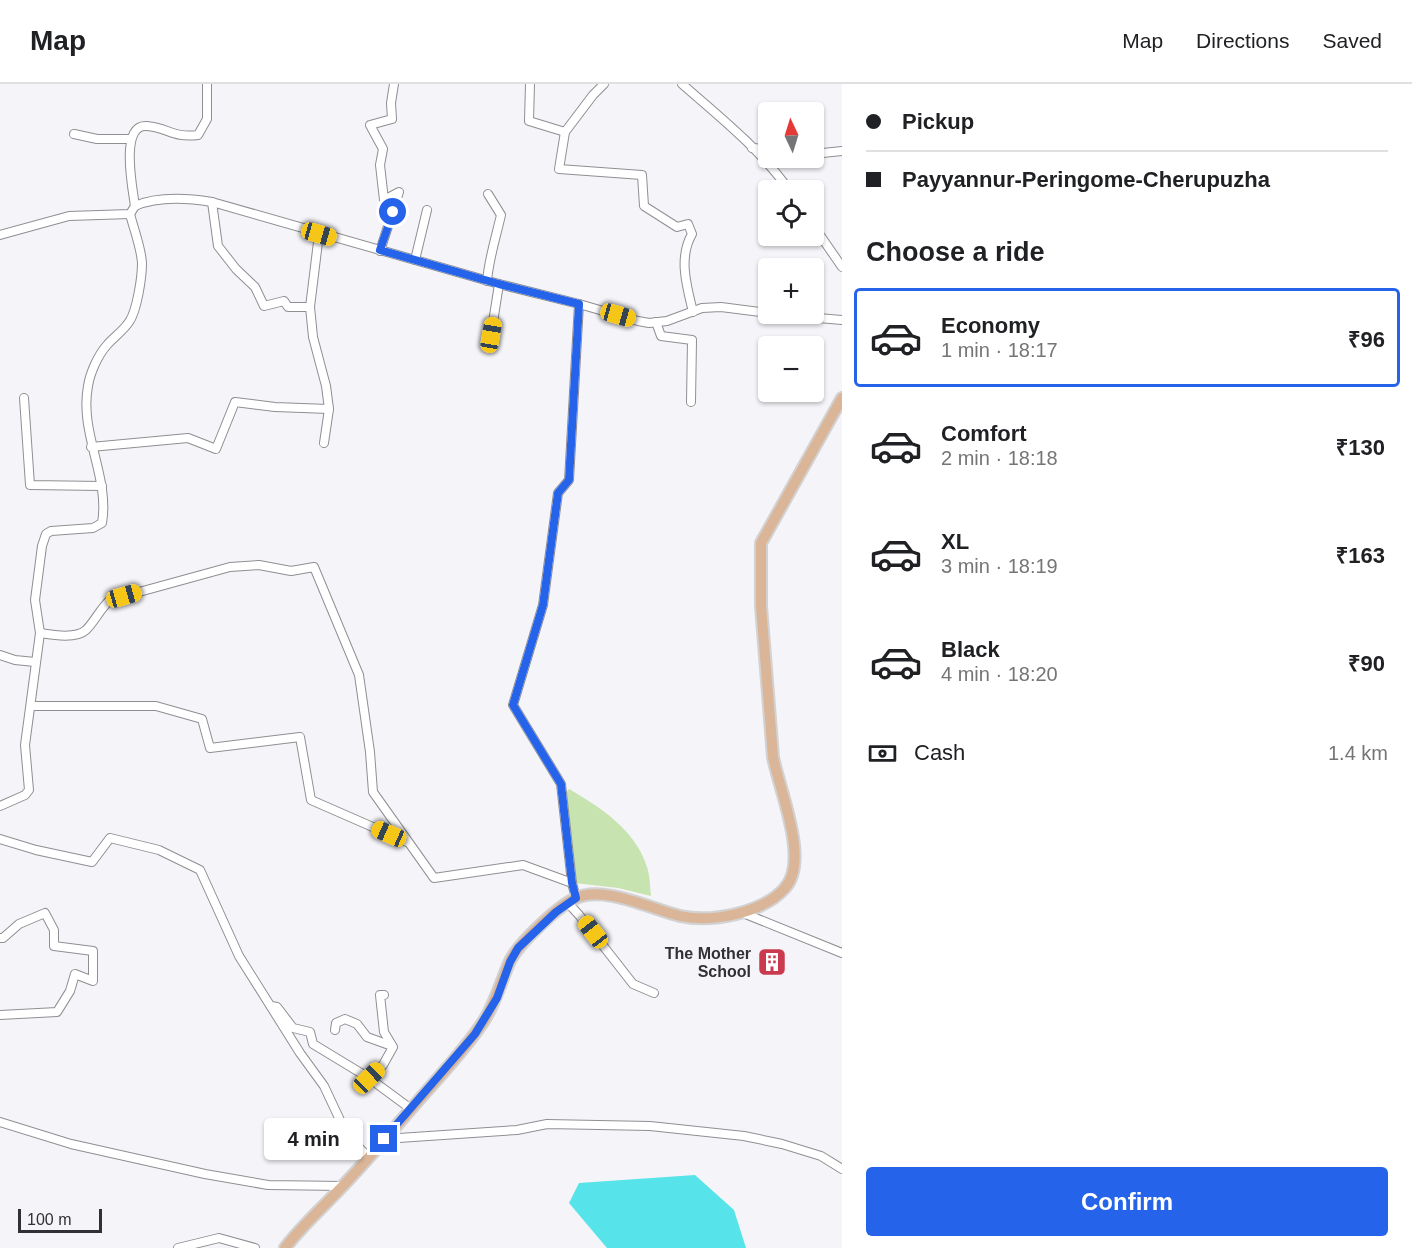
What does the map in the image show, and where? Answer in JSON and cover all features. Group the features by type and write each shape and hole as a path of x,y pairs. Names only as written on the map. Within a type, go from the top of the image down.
{"main road":[{"path":"285,1248 369,1158 475,1034 497,998 510,962 518,948 572,900 592,894 623,899 682,916 719,917 743,913 779,895 790,881 794,860 790,819 773,756 761,606 761,543 842,398"}],"street":[{"path":"0,806 25,795 29,790 25,755 40,633 35,600 39,558 46,534 58,530 98,527 102,523 104,513 102,486 91,447 86,409 88,386 94,366 106,346 132,319 138,298 142,264 133,210 131,139 138,127 147,126 182,137 198,135 207,119 207,84"},
{"path":"380,250 399,192 384,200 380,165 383,149 370,125 392,118 391,103 394,84"},
{"path":"530,84 529,121 565,132"},
{"path":"604,84 565,132 559,169 642,175 644,206 677,227 688,224 692,234 685,246 685,280 693,312"},
{"path":"682,84 772,167 782,180"},
{"path":"75,134 97,139 131,139"},
{"path":"752,148 758,148"},
{"path":"824,153 842,151"},
{"path":"488,194 501,215 489,260 488,280"},
{"path":"0,235 69,216 133,210 148,201 189,199 212,202 319,234 638,321 667,321 702,308 722,307 758,312"},
{"path":"212,202 218,246 255,288 264,306 284,301 288,307 310,307"},
{"path":"415,260 427,210"},
{"path":"319,234 310,307 313,337 326,386 329,409 324,442"},
{"path":"824,241 842,267"},
{"path":"491,335 499,284"},
{"path":"579,304 569,480 558,493 543,605 513,705 561,784 572,900 579,915 633,984 654,993"},
{"path":"824,318 842,320"},
{"path":"656,322 661,336 692,340 691,402"},
{"path":"24,398 30,485 102,486"},
{"path":"91,447 188,438 216,449 236,402 275,407 329,409"},
{"path":"40,633 73,635 81,633 87,629 100,609 110,600 230,567 259,565 291,571 314,567 359,675 373,792 434,878 523,865 572,883"},
{"path":"0,655 15,660 35,662"},
{"path":"31,706 156,706 202,719 210,748 300,737 311,800 409,843"},
{"path":"0,839 36,850 92,862 110,838 159,849 200,870 239,956 324,1086 347,1135 369,1158"},
{"path":"0,938 19,924 45,913 54,930 54,946 93,951 93,981 75,974 70,991 57,1012 0,1015"},
{"path":"743,913 842,953"},
{"path":"384,995 380,995 384,1032 393,1047"},
{"path":"270,1006 277,1007 293,1028 310,1032 313,1044 369,1078 411,1108"},
{"path":"335,1030 336,1023 345,1019 357,1024 367,1037 380,1040 393,1047"},
{"path":"369,1078 382,1065 393,1047"},
{"path":"0,1122 71,1144 205,1174 268,1185 343,1186"},
{"path":"384,1139 517,1130 547,1124 650,1126 744,1136 772,1142 821,1156 842,1169"},
{"path":"178,1248 219,1238 255,1248"}],"green space":[{"path":"569,789 605,812 634,841 647,867 651,896 618,888 575,883 566,793"}],"water":[{"path":"695,1175 734,1210 746,1248 607,1248 569,1203 579,1183"}],"place":[{"name":"The Mother School","path":"772,962"}],"route":[{"path":"384,1139 475,1034 497,998 510,962 518,948 556,912 576,898 572,883 561,784 513,705 543,605 558,493 569,480 579,304 380,250 393,212"}]}
